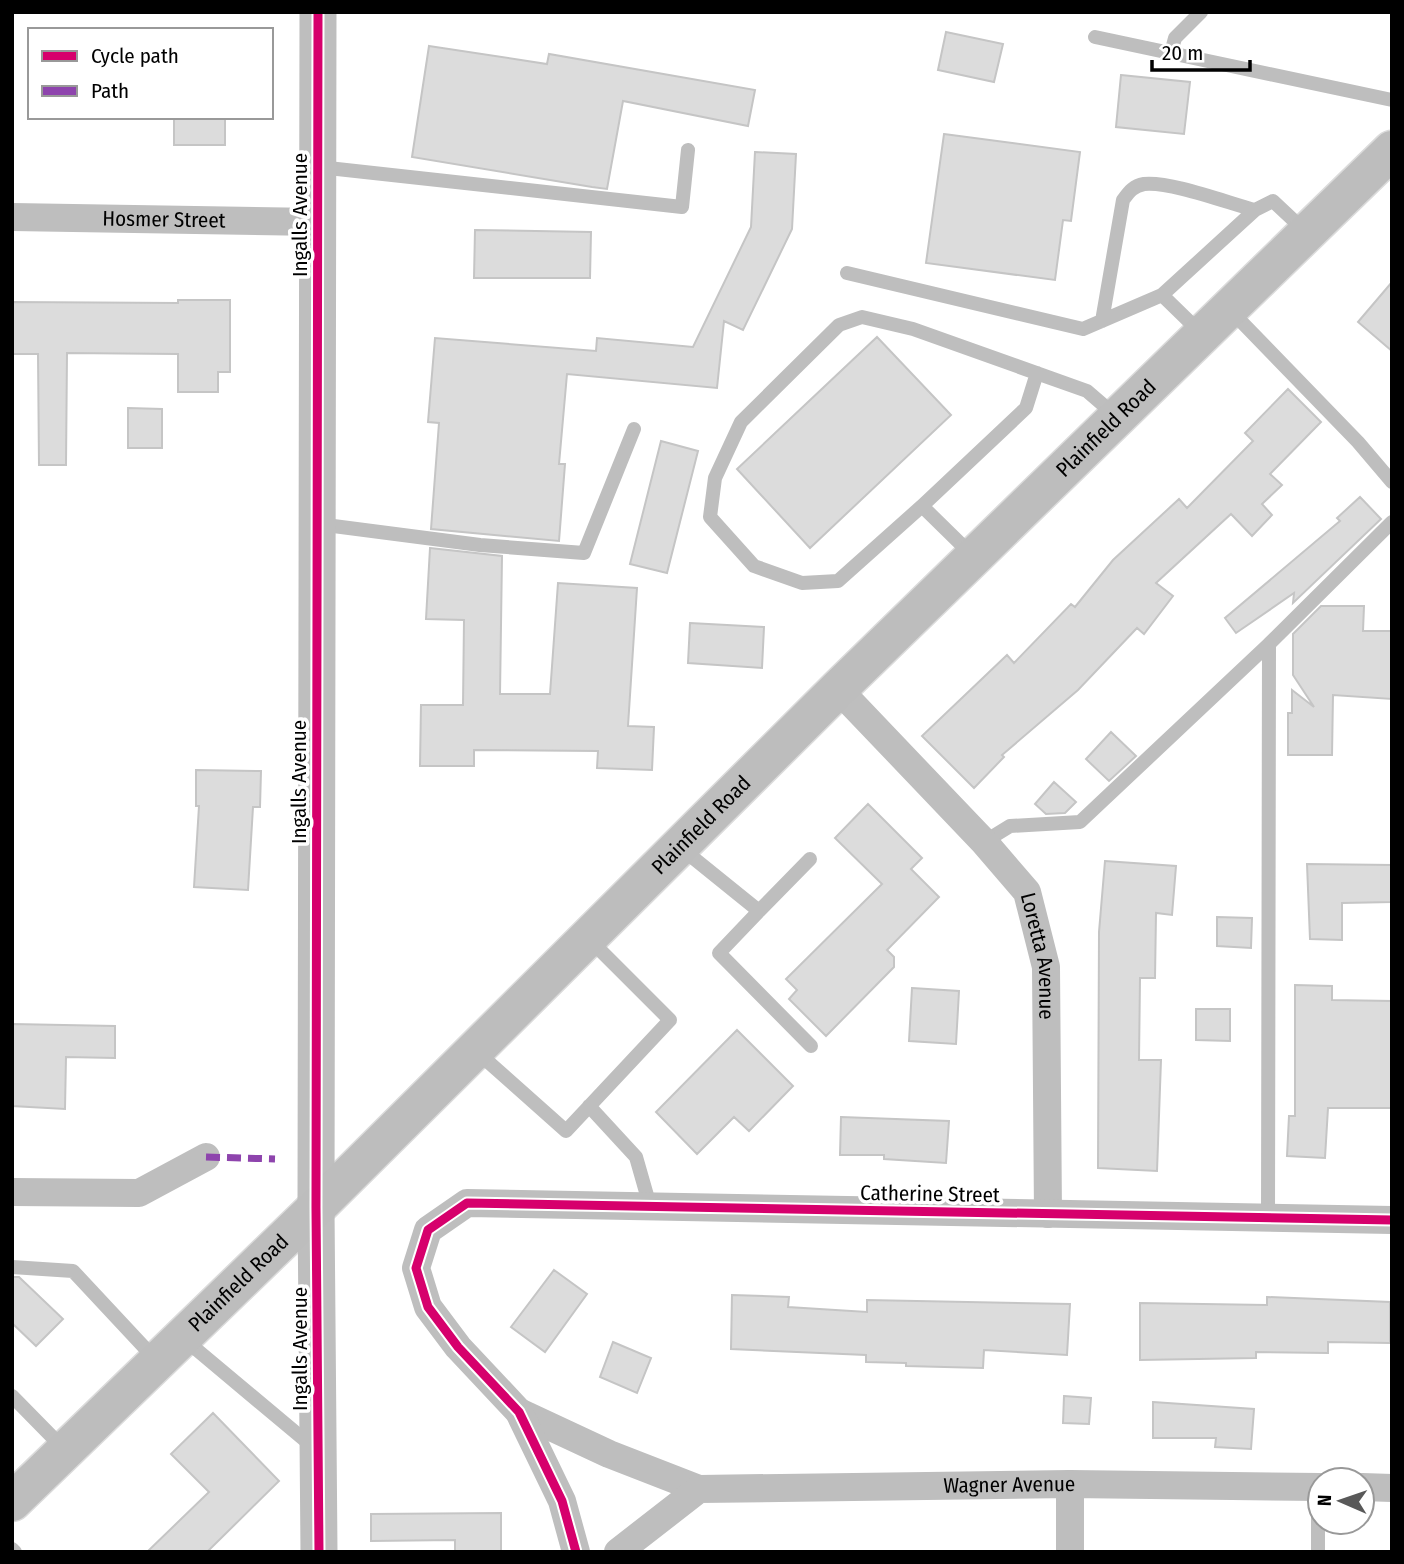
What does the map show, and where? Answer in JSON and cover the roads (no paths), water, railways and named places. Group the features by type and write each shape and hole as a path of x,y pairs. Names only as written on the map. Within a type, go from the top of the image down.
{"main road":[{"name":"Plainfield Road","path":"12,1502 316,1208 838,689 1392,150"}],"street":[{"name":"Ingalls Avenue","path":"318,12 316,1208 319,1552"},
{"name":"Hosmer Street","path":"12,217 317,222"},
{"name":"Loretta Avenue","path":"838,689 984,842 1027,892 1046,967 1048,1213"},
{"path":"12,1192 139,1193 206,1157"},
{"name":"Catherine Street","path":"519,1412 458,1347 428,1307 416,1268 428,1230 467,1203 1392,1220"},
{"path":"519,1412 562,1502 576,1552"},
{"name":"Wagner Avenue","path":"519,1412 609,1454 699,1489 1070,1484 1306,1487"},
{"path":"1070,1484 1070,1552"},
{"path":"618,1552 699,1489"}],"lane":[{"path":"1171,53 1175,38 1201,12"},
{"path":"1095,37 1392,100"},
{"path":"318,166 682,207 688,150"},
{"path":"1102,321 1123,200 1131,188 1144,184 1166,187 1255,210"},
{"path":"847,273 1083,329 1162,295 1255,210 1273,201 1306,233"},
{"path":"1162,295 1215,321 1358,442 1392,482"},
{"path":"1037,373 1026,408 838,581 802,583 754,566 710,517 715,478 741,422 839,325 862,317 913,329 1037,373 1087,391 1117,417"},
{"path":"317,524 480,545 584,553 634,429"},
{"path":"922,506 974,557"},
{"path":"984,842 1010,826 1080,822 1269,644 1392,522"},
{"path":"1268,1218 1269,644"},
{"path":"680,847 758,911"},
{"path":"810,859 719,953 811,1046"},
{"path":"475,1050 566,1131 670,1020 588,938"},
{"path":"589,1106 636,1157 650,1206"},
{"path":"12,1267 73,1271 170,1350 318,1450"},
{"path":"12,1396 66,1451"}]}
